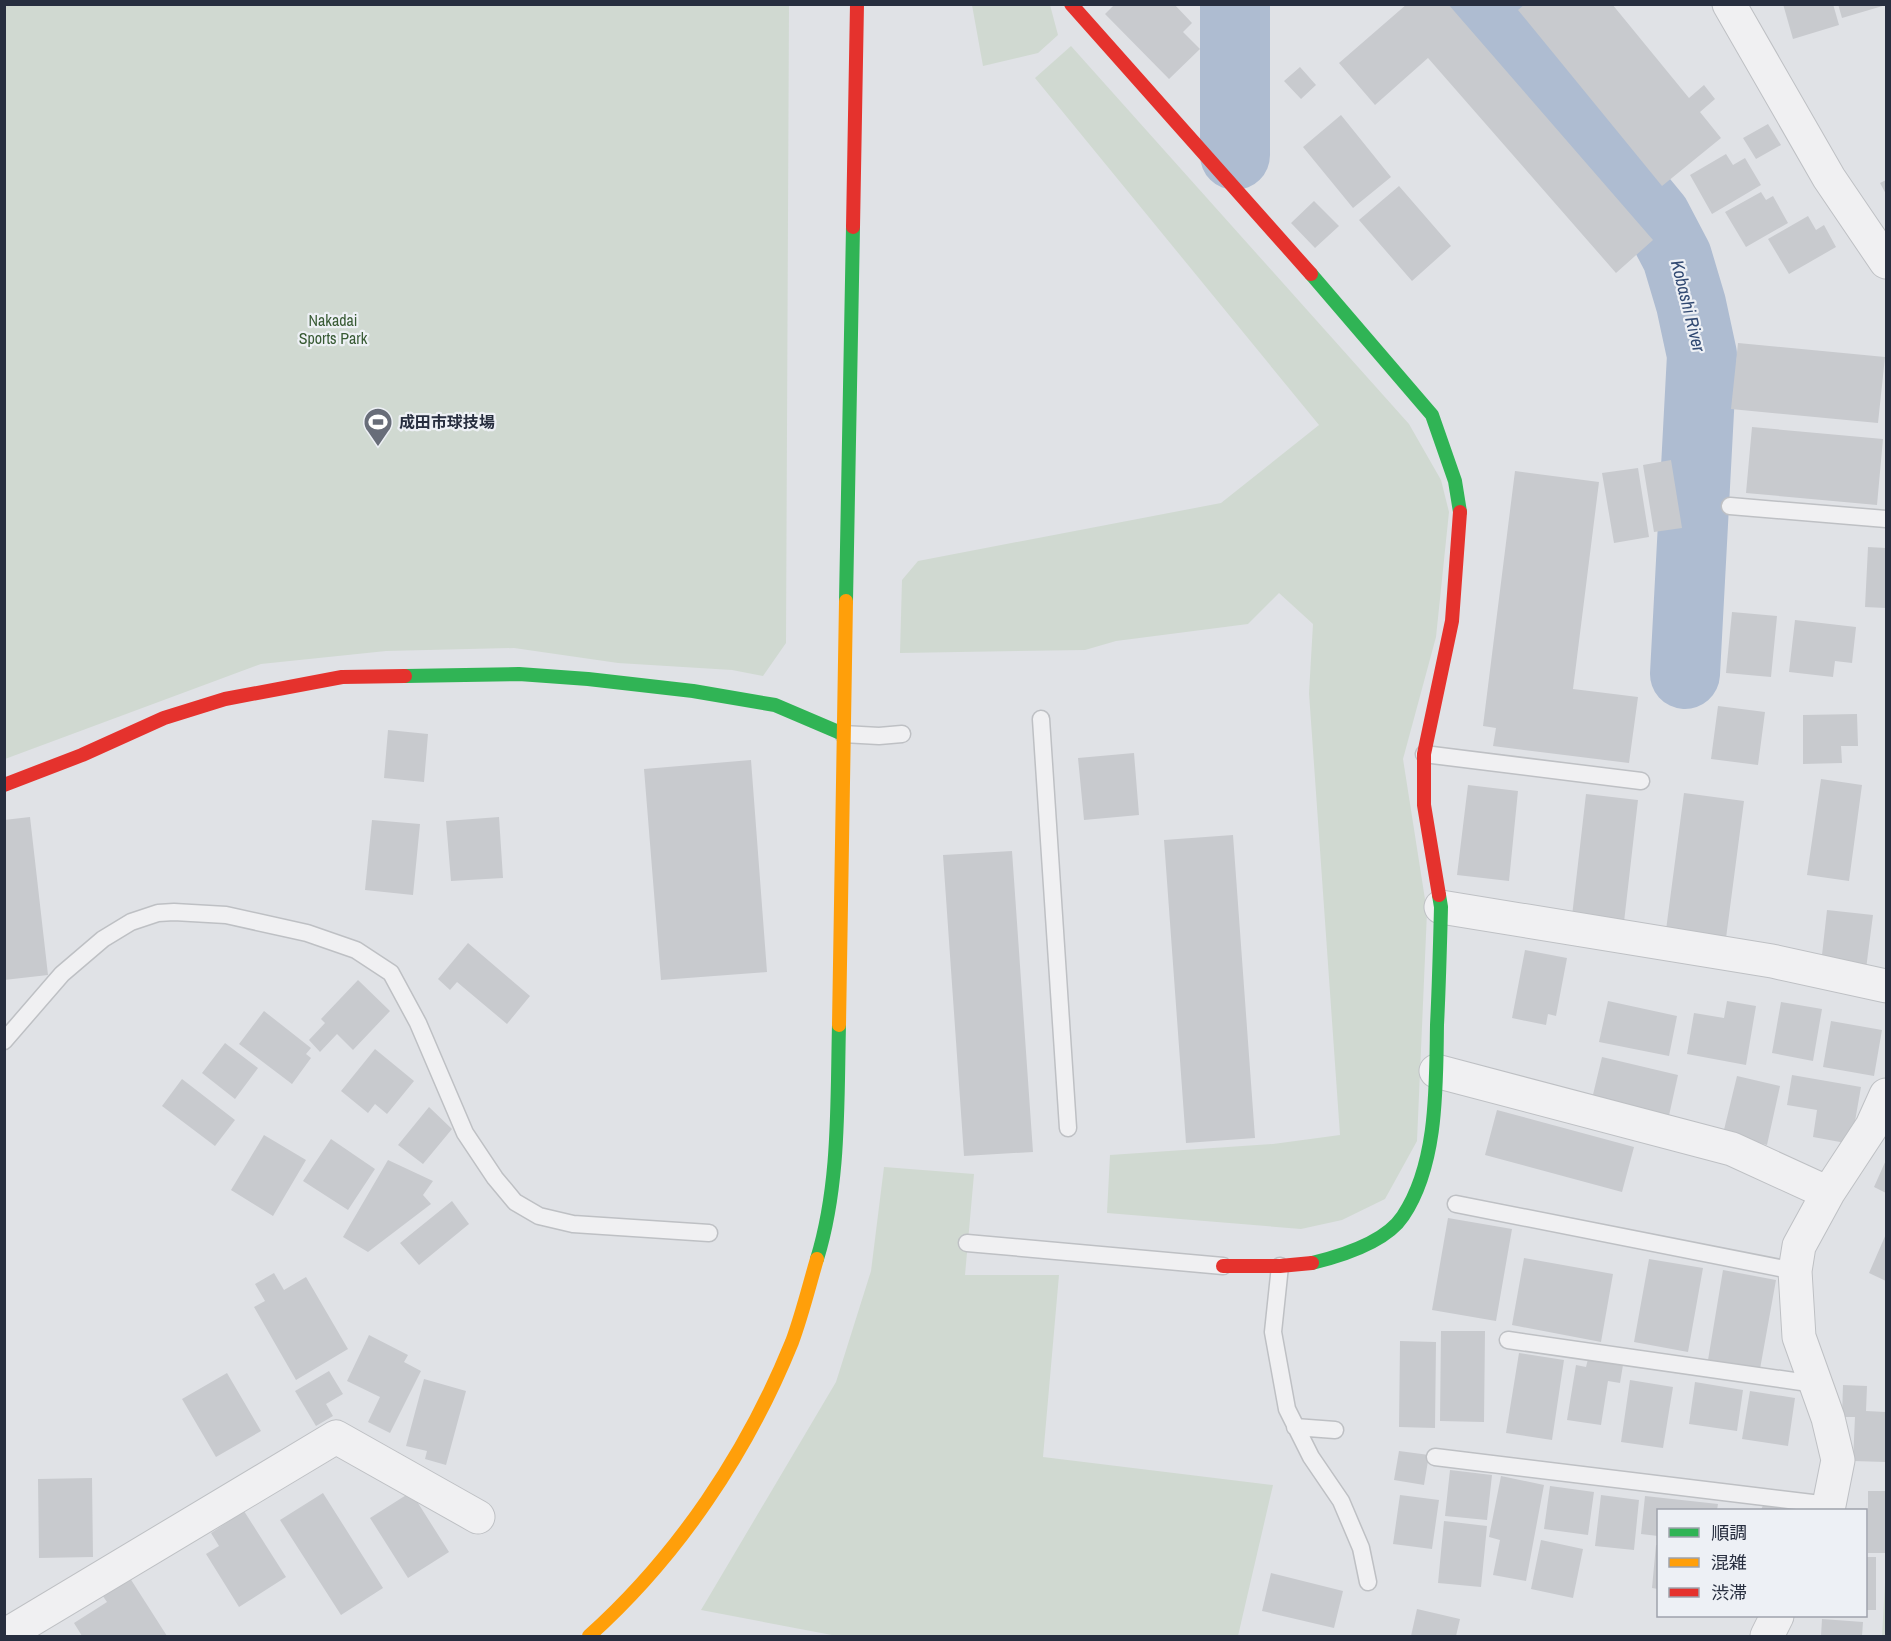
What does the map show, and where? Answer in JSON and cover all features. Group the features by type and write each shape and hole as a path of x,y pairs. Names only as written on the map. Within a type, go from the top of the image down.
{"street":[{"path":"589,1636 617,1611 692,1524 753,1424 792,1341 820,1249 830,1204 836,1144 857,4"},
{"path":"1071,4 1356,325 1432,415 1455,481 1460,512 1452,621 1424,754 1424,805 1441,907 1436,1071 1429,1150 1419,1183 1403,1216 1371,1243 1314,1263 1281,1266 1223,1266"},
{"path":"1729,4 1829,178 1887,262"},
{"path":"4,785 82,755 164,718 225,699 342,677 519,674 588,679 693,691 775,705 843,734"},
{"path":"1441,907 1772,961 1887,986"},
{"path":"1436,1071 1732,1149 1828,1192"},
{"path":"1829,1508 1838,1460 1828,1418 1799,1337 1795,1271 1799,1246 1828,1192 1872,1126 1887,1095"},
{"path":"4,1636 336,1437 478,1517"},
{"path":"1767,1636 1776,1617"}],"lane":[{"path":"1730,506 1887,519"},
{"path":"1041,719 1068,1128"},
{"path":"843,734 879,736 902,734"},
{"path":"1424,754 1641,781"},
{"path":"4,1041 62,974 103,939 131,922 158,913 226,915 307,933 356,950 392,973 418,1023 465,1133 495,1178 515,1202 539,1216 573,1224 709,1233"},
{"path":"1456,1204 1795,1271"},
{"path":"968,1243 1223,1266"},
{"path":"1281,1266 1273,1332 1287,1409 1311,1457 1341,1501 1361,1548 1368,1582"},
{"path":"1508,1340 1815,1384"},
{"path":"1295,1427 1335,1430"},
{"path":"1435,1457 1829,1508"}],"green space":[{"name":"Nakadai Sports Park","path":"5,4 789,5 786,643 763,676 732,670 618,663 514,648 386,651 261,664 5,759"},
{"path":"972,5 1050,5 1058,35 1038,53 983,66"},
{"path":"1071,46 1409,424 1441,480 1449,512 1436,637 1403,759 1427,912 1417,1141 1385,1199 1342,1220 1301,1229 1107,1213 1110,1155 1273,1144 1340,1135 1309,693 1313,624 1279,593 1248,624 1116,641 1085,650 900,653 902,580 918,561 1221,503 1319,425 1035,78"},
{"path":"884,1167 974,1174 965,1275 1059,1275 1043,1457 1273,1485 1238,1636 837,1636 701,1610 836,1382 871,1271"},
{"path":"1885,1583 1886,1636 1882,1636"}],"building":[{"path":"1115,4 1174,4 1192,23 1183,32 1200,49 1169,79 1105,14"},
{"path":"1407,4 1448,4 1653,240 1616,273 1428,58 1375,105 1339,63"},
{"path":"1525,4 1612,4 1689,98 1704,85 1715,99 1700,112 1721,138 1662,186 1518,10"},
{"path":"1783,4 1833,4 1839,25 1793,39"},
{"path":"1838,4 1886,4 1886,5 1842,18"},
{"path":"1300,67 1316,85 1301,99 1284,81"},
{"path":"1341,115 1391,177 1353,208 1303,147"},
{"path":"1768,124 1781,145 1756,159 1743,138"},
{"path":"1726,154 1733,165 1745,158 1761,185 1712,214 1690,175"},
{"path":"1886,180 1886,194 1880,183"},
{"path":"1399,186 1451,246 1412,281 1359,220"},
{"path":"1761,192 1766,200 1773,196 1788,223 1746,247 1725,212"},
{"path":"1314,201 1339,226 1315,248 1291,223"},
{"path":"1808,216 1816,230 1824,225 1836,247 1789,274 1768,239"},
{"path":"1738,343 1885,357 1878,423 1731,409"},
{"path":"1752,427 1883,439 1877,505 1746,493"},
{"path":"1671,460 1682,528 1654,532 1643,465"},
{"path":"1638,468 1649,537 1614,543 1602,473"},
{"path":"1515,471 1599,482 1573,689 1638,697 1629,763 1493,746 1496,728 1483,726"},
{"path":"1868,547 1886,548 1886,608 1865,607"},
{"path":"1732,612 1777,616 1771,677 1726,673"},
{"path":"1795,620 1856,627 1852,663 1835,661 1833,677 1789,672"},
{"path":"1718,706 1765,712 1758,765 1711,759"},
{"path":"1857,714 1858,746 1841,746 1842,763 1803,764 1803,715"},
{"path":"388,730 428,734 424,782 384,778"},
{"path":"1134,753 1139,815 1084,820 1078,758"},
{"path":"751,760 767,972 661,980 644,769"},
{"path":"1821,779 1862,785 1849,881 1807,875"},
{"path":"1468,785 1518,791 1509,881 1457,875"},
{"path":"1684,793 1744,801 1726,938 1666,930"},
{"path":"1586,794 1638,800 1624,922 1572,916"},
{"path":"30,817 48,975 4,980 4,820"},
{"path":"499,817 503,878 451,881 446,821"},
{"path":"372,820 420,824 413,895 365,890"},
{"path":"1233,835 1255,1138 1186,1143 1164,840"},
{"path":"1012,851 1033,1152 964,1156 943,855"},
{"path":"1827,910 1873,915 1866,969 1821,964"},
{"path":"468,943 530,996 507,1024 457,982 450,990 438,979"},
{"path":"1525,950 1567,958 1556,1016 1548,1014 1546,1025 1512,1018"},
{"path":"358,980 390,1011 353,1050 337,1034 320,1052 309,1040 325,1023 321,1019"},
{"path":"1608,1001 1677,1016 1669,1056 1599,1042"},
{"path":"1727,1001 1756,1006 1746,1065 1687,1054 1694,1013 1724,1018"},
{"path":"1781,1002 1822,1009 1813,1061 1772,1053"},
{"path":"264,1011 311,1048 306,1054 311,1058 292,1084 239,1044"},
{"path":"1831,1021 1882,1030 1874,1076 1823,1067"},
{"path":"225,1043 258,1068 235,1099 202,1073"},
{"path":"375,1049 414,1081 387,1114 375,1104 368,1113 341,1091"},
{"path":"1602,1057 1678,1075 1668,1120 1591,1103"},
{"path":"1792,1075 1861,1087 1851,1144 1813,1137 1817,1110 1787,1105"},
{"path":"1737,1076 1780,1086 1767,1145 1723,1134"},
{"path":"182,1079 235,1120 215,1146 162,1106"},
{"path":"429,1107 452,1129 423,1164 398,1145"},
{"path":"1497,1110 1634,1147 1622,1192 1485,1155"},
{"path":"264,1135 306,1160 273,1216 231,1190"},
{"path":"331,1139 375,1169 348,1210 303,1181"},
{"path":"388,1160 433,1181 423,1195 431,1204 368,1252 343,1237"},
{"path":"1886,1160 1886,1193 1874,1187"},
{"path":"452,1201 469,1224 419,1265 400,1243"},
{"path":"1448,1218 1512,1229 1496,1321 1432,1310"},
{"path":"1886,1234 1886,1281 1869,1273"},
{"path":"1524,1258 1613,1274 1601,1342 1512,1325"},
{"path":"1649,1259 1703,1268 1688,1352 1634,1342"},
{"path":"1723,1270 1776,1280 1760,1369 1708,1360"},
{"path":"274,1273 284,1290 306,1277 348,1349 296,1380 254,1307 265,1301 255,1284"},
{"path":"1441,1331 1485,1331 1484,1422 1440,1421"},
{"path":"369,1335 408,1355 404,1362 421,1371 390,1433 368,1422 380,1397 347,1381"},
{"path":"1400,1341 1436,1342 1435,1428 1399,1427"},
{"path":"1519,1353 1564,1360 1552,1440 1506,1433"},
{"path":"1588,1359 1623,1365 1620,1383 1608,1381 1601,1425 1567,1420 1576,1365 1586,1367"},
{"path":"329,1371 343,1394 326,1404 333,1416 316,1426 295,1391"},
{"path":"227,1373 261,1431 216,1457 182,1399"},
{"path":"424,1379 466,1391 446,1465 425,1459 427,1451 406,1446"},
{"path":"1630,1380 1673,1387 1663,1448 1621,1442"},
{"path":"1695,1382 1743,1390 1737,1431 1689,1424"},
{"path":"1843,1385 1867,1386 1866,1411 1886,1412 1886,1462 1853,1461 1855,1417 1842,1417"},
{"path":"1750,1391 1795,1398 1788,1446 1742,1439"},
{"path":"1399,1451 1429,1455 1424,1485 1394,1480"},
{"path":"1450,1470 1492,1475 1487,1520 1445,1516"},
{"path":"1501,1476 1544,1485 1526,1581 1493,1575 1500,1540 1489,1537"},
{"path":"92,1478 93,1557 39,1558 38,1479"},
{"path":"1550,1486 1594,1492 1588,1535 1544,1529"},
{"path":"1868,1491 1886,1491 1886,1553 1868,1553"},
{"path":"411,1492 449,1552 408,1578 370,1518"},
{"path":"323,1493 383,1588 341,1615 280,1520"},
{"path":"1400,1495 1439,1500 1432,1549 1393,1544"},
{"path":"1601,1495 1639,1500 1634,1550 1595,1546"},
{"path":"1645,1496 1718,1504 1717,1509 1657,1509 1657,1536 1641,1534"},
{"path":"1764,1503 1779,1509 1761,1509"},
{"path":"244,1511 286,1577 239,1607 206,1554 219,1546 211,1533"},
{"path":"1444,1521 1487,1526 1481,1587 1438,1583"},
{"path":"1541,1540 1583,1549 1573,1598 1531,1589"},
{"path":"1656,1545 1657,1545 1657,1589 1652,1588"},
{"path":"1867,1557 1876,1557 1876,1610 1867,1610"},
{"path":"1271,1573 1343,1591 1334,1628 1262,1611"},
{"path":"128,1575 167,1636 82,1636 74,1623 107,1602 100,1592"},
{"path":"1417,1609 1460,1619 1456,1636 1411,1636"},
{"path":"1822,1619 1863,1622 1862,1636 1821,1636"}],"waterway":[{"path":"1235,4 1235,155"},
{"name":"Kobashi River","path":"1481,4 1656,217 1677,257 1691,304 1702,355 1685,674"}],"traffic: fast":[{"path":"846,601 853,227"},
{"path":"1311,274 1432,415 1455,481 1460,512"},
{"path":"405,676 519,674 693,691 775,705 843,734"},
{"path":"1312,1263 1362,1247 1386,1233 1403,1216 1423,1173 1429,1149 1435,1098 1441,907 1439,895"},
{"path":"817,1259 834,1173 839,1025"}],"traffic: slow":[{"path":"839,1025 846,601"},
{"path":"589,1636 652,1572 707,1501 731,1463 754,1424 792,1342 817,1259"}],"traffic: jam":[{"path":"853,227 857,4"},
{"path":"1071,4 1311,274"},
{"path":"1439,895 1424,805 1424,754 1452,621 1460,512"},
{"path":"4,785 82,755 164,718 225,699 342,677 405,676"},
{"path":"1223,1266 1280,1266 1312,1263"}],"place":[{"name":"成田市球技場","path":"378,448"}]}
